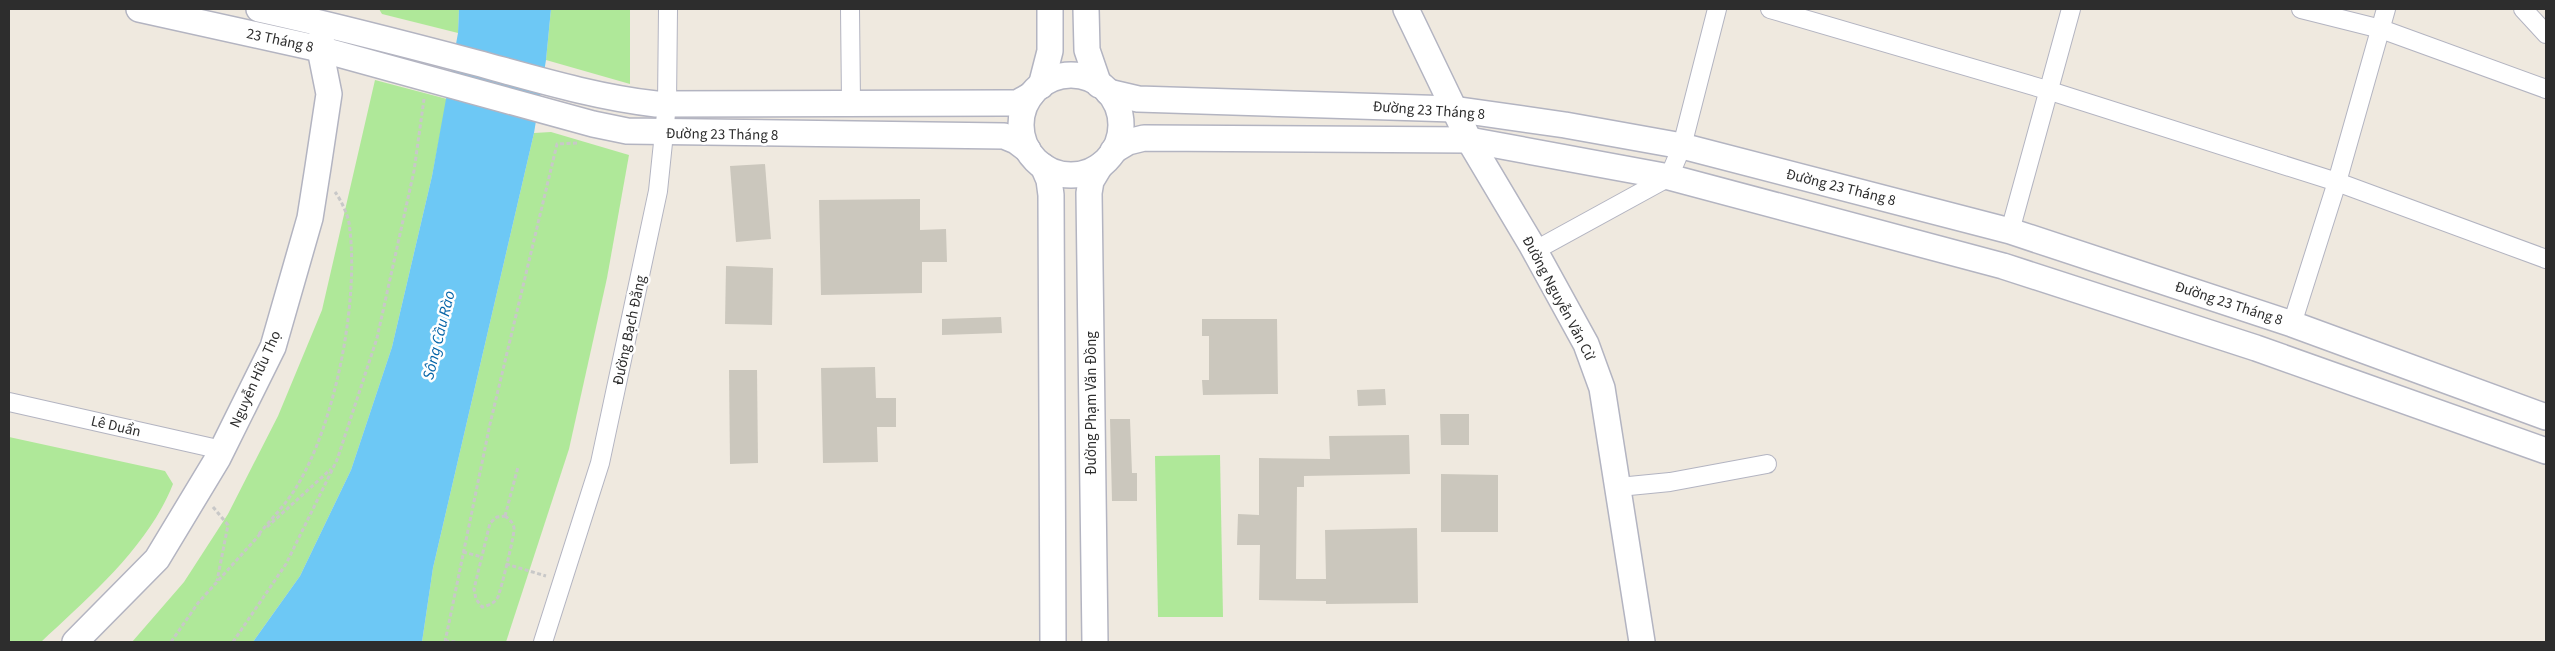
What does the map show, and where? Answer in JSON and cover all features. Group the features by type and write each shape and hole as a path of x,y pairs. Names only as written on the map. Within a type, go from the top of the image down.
{"street":[{"name":"23 Tháng 8","path":"139,9 320,48 418,86"},
{"name":"23 Tháng 8","path":"259,9 325,16 426,50"},
{"name":"Đường Bạch Đằng","path":"543,642 600,463 658,191 667,104 668,9"},
{"path":"850,9 851,102"},
{"path":"1050,9 1050,51 1036,90 1024,107 1021,123 1023,140 1049,180 1051,195 1053,642"},
{"path":"1086,9 1087,50 1104,89"},
{"name":"Đường Nguyễn Văn Cừ","path":"1406,9 1469,140 1586,344 1602,388 1642,642"},
{"path":"1534,251 1669,177 1682,146 1717,9"},
{"path":"1770,9 2048,90 2337,182 2546,259"},
{"path":"2010,231 2071,9"},
{"path":"2301,9 2381,28 2546,89"},
{"path":"2292,324 2337,182 2386,9"},
{"path":"2524,9 2546,34"},
{"name":"Nguyễn Hữu Thọ","path":"75,642 157,558 222,450 273,347 310,218 329,94 320,48 325,16"},
{"name":"Đường 23 Tháng 8","path":"426,50 620,100 667,104 1017,103 1036,90"},
{"path":"1035,158 1056,173 1070,175 1085,173 1107,158 1121,131 1120,116 1115,102 1093,80 1077,75 1060,76 1036,90"},
{"name":"Đường 23 Tháng 8","path":"418,86 565,116 627,131 664,133 1004,136 1035,158"},
{"name":"Đường 23 Tháng 8","path":"1104,89 1138,99 1453,109 1565,125 1682,146 2010,231 2292,324 2546,417"},
{"name":"Đường 23 Tháng 8","path":"1107,158 1128,142 1144,138 1469,140 1669,177 2003,266 2256,348 2546,451"},
{"name":"Đường Phạm Văn Đồng","path":"1095,642 1089,193 1091,181 1107,158"},
{"name":"Lê Duẩn","path":"9,402 222,450"},
{"path":"1619,487 1670,482 1767,464"}],"path":[{"path":"233,642 286,564 334,467 377,338 412,180 424,99 418,86"},
{"path":"456,642 445,641 490,424 557,144 586,142"},
{"path":"171,642 198,603 259,534 297,486 320,438 334,391 347,318 351,262 349,221 337,194 318,167"},
{"path":"259,534 334,467"},
{"path":"505,516 518,467"},
{"path":"199,490 228,525 217,582"},
{"path":"505,516 512,521 515,529 497,598 491,605 482,607 476,599 474,589 490,523 497,517 505,516"},
{"path":"463,552 482,557"},
{"path":"506,564 562,581"}],"green space":[{"path":"379,9 459,9 458,33 382,14"},
{"path":"551,9 630,9 630,84 546,60"},
{"path":"375,80 447,99 432,176 392,347 351,470 300,576 253,642 132,642 184,582 228,514 278,416 322,310"},
{"path":"551,132 629,155 607,278 569,449 506,642 422,642 433,568 534,133"},
{"path":"9,437 165,471 173,484 149,529 133,550 97,589 41,642 9,642"},
{"path":"1220,455 1223,617 1158,617 1155,456"}],"water":[{"name":"Sông Cầu Rào","path":"459,9 551,9 546,60 534,133 433,568 422,642 253,642 300,576 351,470 392,347 432,176 458,33"}],"building":[{"path":"765,164 771,239 736,242 730,166"},
{"path":"920,199 920,230 946,229 947,262 922,262 922,293 821,295 819,200"},
{"path":"726,266 773,268 772,325 725,324"},
{"path":"1001,317 1002,333 942,335 942,319"},
{"path":"1202,319 1277,319 1278,394 1203,395 1202,380 1209,380 1209,336 1202,336"},
{"path":"875,367 876,398 896,398 896,427 877,427 878,462 823,463 821,368"},
{"path":"729,370 757,370 758,463 730,464"},
{"path":"1385,389 1386,405 1358,406 1357,390"},
{"path":"1440,414 1469,414 1469,445 1441,445"},
{"path":"1110,419 1130,419 1132,473 1137,473 1137,501 1112,501"},
{"path":"1409,435 1410,474 1304,476 1304,487 1297,487 1296,579 1326,579 1325,530 1417,528 1418,603 1326,604 1326,601 1259,600 1260,545 1237,545 1238,514 1259,515 1259,458 1330,459 1329,436"},
{"path":"1441,474 1498,475 1498,532 1441,532"}]}
